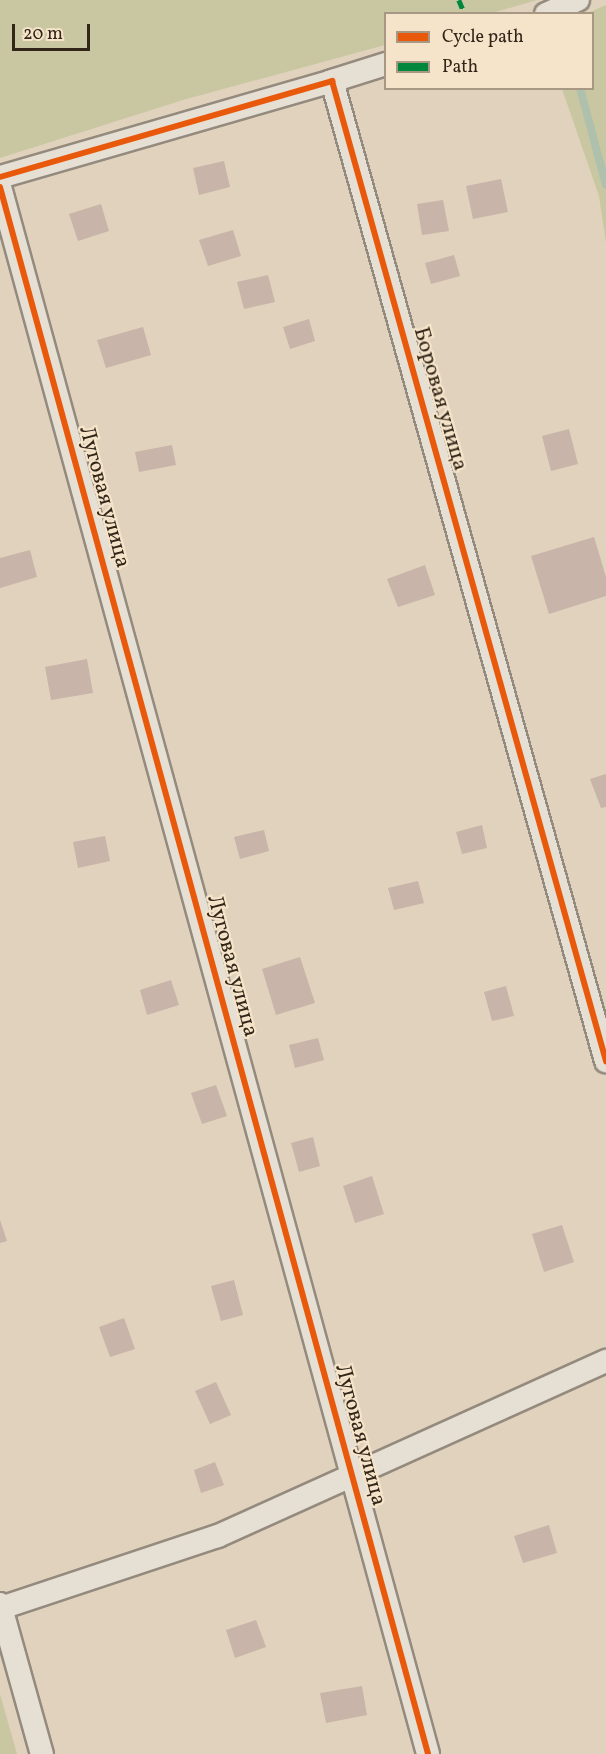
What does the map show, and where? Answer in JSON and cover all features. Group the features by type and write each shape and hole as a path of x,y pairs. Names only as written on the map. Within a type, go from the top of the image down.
{"street":[{"path":"551,12 578,0"},
{"path":"0,177 384,65"},
{"name":"Боровая улица","path":"332,81 606,1061"},
{"name":"Луговая улица","path":"0,188 428,1754"},
{"path":"42,1754 1,1606 151,1562 354,1478 606,1361"}],"shaded area":[{"path":"0,0 537,0 495,12 384,12 384,45 183,100 0,158"},
{"path":"606,5 606,243 599,196 562,90 594,90 594,12 590,12"},
{"path":"0,1694 17,1754 0,1754"}],"building":[{"path":"224,161 230,187 199,195 193,168"},
{"path":"501,179 508,212 473,219 466,186"},
{"path":"443,200 449,231 422,235 417,204"},
{"path":"101,204 109,231 78,241 69,214"},
{"path":"233,230 241,256 208,266 199,240"},
{"path":"454,255 460,276 431,284 425,263"},
{"path":"268,275 275,302 244,309 237,282"},
{"path":"309,319 315,341 290,349 283,327"},
{"path":"143,327 151,355 106,368 97,340"},
{"path":"569,429 578,464 551,471 542,436"},
{"path":"172,445 176,465 139,472 135,452"},
{"path":"594,537 606,577 606,596 549,614 531,556"},
{"path":"30,550 37,577 0,588 0,558"},
{"path":"425,565 435,595 398,607 387,579"},
{"path":"87,659 93,693 51,700 45,667"},
{"path":"606,774 606,807 601,808 590,779"},
{"path":"482,825 487,848 462,854 456,832"},
{"path":"264,830 269,851 240,859 234,837"},
{"path":"105,836 110,861 78,868 73,842"},
{"path":"418,881 424,903 394,910 388,888"},
{"path":"300,957 315,1003 276,1015 262,969"},
{"path":"171,980 179,1005 147,1015 140,990"},
{"path":"506,986 514,1016 492,1021 484,992"},
{"path":"318,1038 324,1060 295,1068 289,1045"},
{"path":"216,1085 227,1116 202,1124 191,1093"},
{"path":"313,1137 320,1166 299,1172 291,1143"},
{"path":"372,1176 384,1214 355,1223 343,1186"},
{"path":"0,1220 7,1241 0,1243"},
{"path":"562,1225 574,1262 544,1272 532,1234"},
{"path":"234,1280 243,1315 221,1321 211,1286"},
{"path":"124,1318 135,1349 110,1357 99,1327"},
{"path":"216,1382 231,1415 210,1424 195,1391"},
{"path":"215,1462 224,1485 201,1493 194,1470"},
{"path":"549,1525 557,1553 523,1563 514,1536"},
{"path":"256,1620 266,1647 235,1658 226,1630"},
{"path":"362,1686 367,1715 326,1723 320,1693"}],"waterway":[{"path":"581,90 606,185"}],"marked path":[{"path":"459,0 464,12"}],"cycle path":[{"path":"0,177 332,81 606,1061"},
{"path":"0,187 428,1754"}]}
